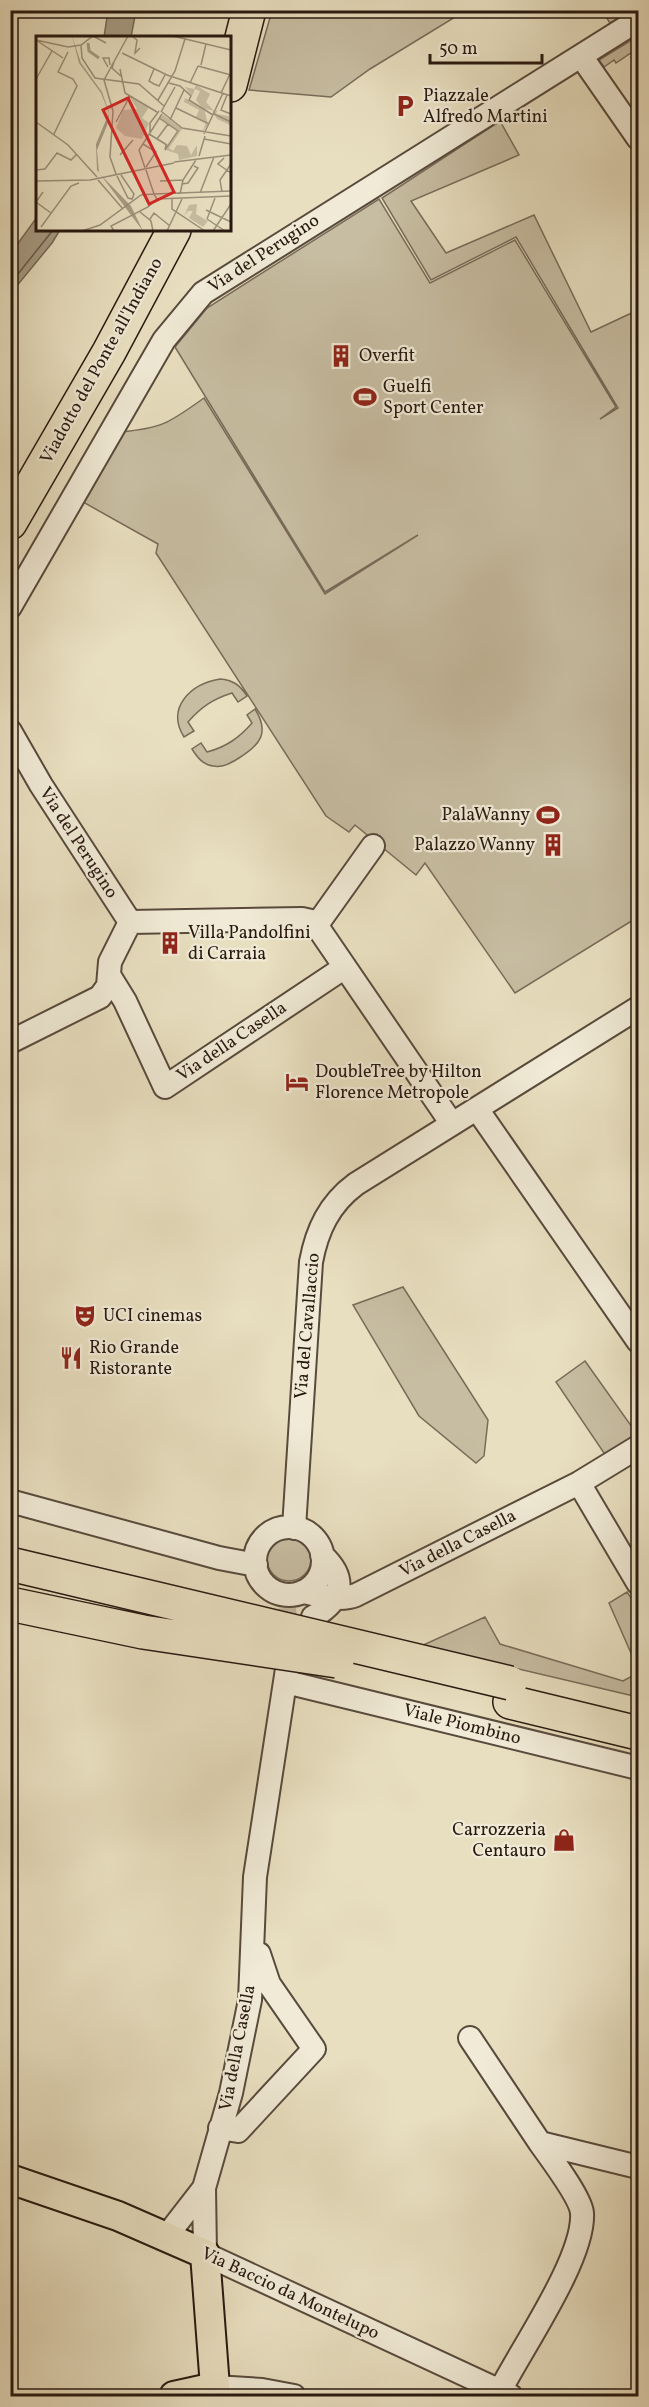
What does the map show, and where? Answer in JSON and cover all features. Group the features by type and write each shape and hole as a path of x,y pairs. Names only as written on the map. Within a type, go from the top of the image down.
{"highway":[{"path":"224,36 230,10"},
{"path":"231,81 249,10"},
{"name":"Viadotto del Ponte all'Indiano","path":"10,483 152,231"},
{"name":"Viadotto del Ponte all'Indiano","path":"10,523 109,352 173,231"},
{"path":"10,1542 227,1599 391,1655 639,1733"},
{"path":"10,1564 391,1655"},
{"path":"10,1582 339,1661"},
{"path":"10,1604 143,1632 339,1661 639,1714"}],"main road":[{"name":"Via Baccio da Montelupo","path":"10,2179 118,2216 205,2254"},
{"name":"Via Baccio da Montelupo","path":"10,2188 65,2199"},
{"name":"Via della Casella","path":"205,2254 215,2387"},
{"path":"174,2397 215,2387"}],"street":[{"name":"Via del Perugino","path":"10,607 164,340 203,293 639,20"},
{"path":"581,57 639,138"},
{"name":"Via del Perugino","path":"10,731 41,784 130,922"},
{"path":"314,924 334,901 373,846"},
{"path":"10,1042 100,997 108,986 110,962 130,922 302,919 314,924 452,1124"},
{"name":"Via della Casella","path":"109,975 165,1087 345,967"},
{"name":"Via del Cavallaccio","path":"294,1528 311,1262 317,1235 328,1213 345,1192 639,1008"},
{"path":"477,1109 639,1341"},
{"name":"Via della Casella","path":"290,1598 335,1599 356,1595 579,1484 639,1447"},
{"path":"579,1484 639,1583"},
{"path":"10,1501 219,1558 256,1565"},
{"path":"322,1555 321,1573 316,1581 290,1598 267,1586 258,1573 256,1565 258,1550 266,1537 279,1529 294,1528 312,1537 322,1555 332,1565 338,1576 338,1591 335,1599"},
{"name":"Via della Casella","path":"313,1617 329,1607 335,1599"},
{"name":"Via della Casella","path":"205,2254 204,2188 231,2093 250,2000 255,1877 286,1675"},
{"name":"Viale Piombino","path":"286,1675 639,1768"},
{"name":"Via della Casella","path":"220,2128 238,2131 314,2049 269,1984 253,1931"},
{"path":"470,2038 575,2195 582,2211 581,2227 567,2271 505,2394"},
{"path":"540,2142 639,2167"},
{"name":"Via della Casella","path":"166,2237 204,2188"},
{"name":"Via Baccio da Montelupo","path":"205,2254 505,2394"},
{"path":"215,2387 262,2390 294,2397"}],"shaded area":[{"path":"272,10 465,11 370,69 331,97 249,90"},
{"path":"602,11 630,11 610,23"},
{"path":"638,36 638,48 616,63 614,60 604,67 599,60"},
{"path":"500,121 519,155 411,201 446,253 534,215 591,332 638,310 638,917 515,993 425,863 416,875 355,825 349,832 326,816 156,553 158,544 83,502 121,432 157,426 183,413 204,398 325,594 418,535 325,592 175,347 207,308 379,199 430,283 515,240 616,407 600,419 618,408 516,237 431,280 382,198"},
{"path":"220,679 236,684 247,696 238,702 232,693 208,704 188,722 194,731 184,737 178,716 184,699 199,686"},
{"path":"255,709 262,725 262,732 252,748 227,765 213,766 198,758 192,749 201,743 207,752 232,741 252,723 247,715"},
{"path":"403,1287 488,1420 484,1456 476,1463 419,1416 353,1305"},
{"path":"585,1361 637,1434 606,1456 556,1382"},
{"path":"289,1537 304,1544 311,1559 304,1574 289,1581 274,1574 267,1559 274,1544"},
{"path":"627,1592 638,1608 638,1669 609,1603"},
{"path":"485,1617 500,1644 623,1681 638,1673 638,1697 421,1646"}],"water":[{"path":"108,11 136,11 131,36 104,36"},
{"path":"36,218 36,231 59,231 11,293 11,253"}],"tunnel":[{"path":"285,1608 288,1644"}],"place":[{"name":"Piazzale Alfredo Martini","path":"405,106"},
{"name":"Overfit","path":"341,356"},
{"name":"Guelfi Sport Center","path":"365,397"},
{"name":"PalaWanny","path":"548,815"},
{"name":"Palazzo Wanny","path":"553,845"},
{"name":"Villa Pandolfini di Carraia","path":"170,943"},
{"name":"DoubleTree by Hilton Florence Metropole","path":"297,1082"},
{"name":"UCI cinemas","path":"85,1316"},
{"name":"Rio Grande Ristorante","path":"71,1358"},
{"name":"Carrozzeria Centauro","path":"564,1840"}]}
